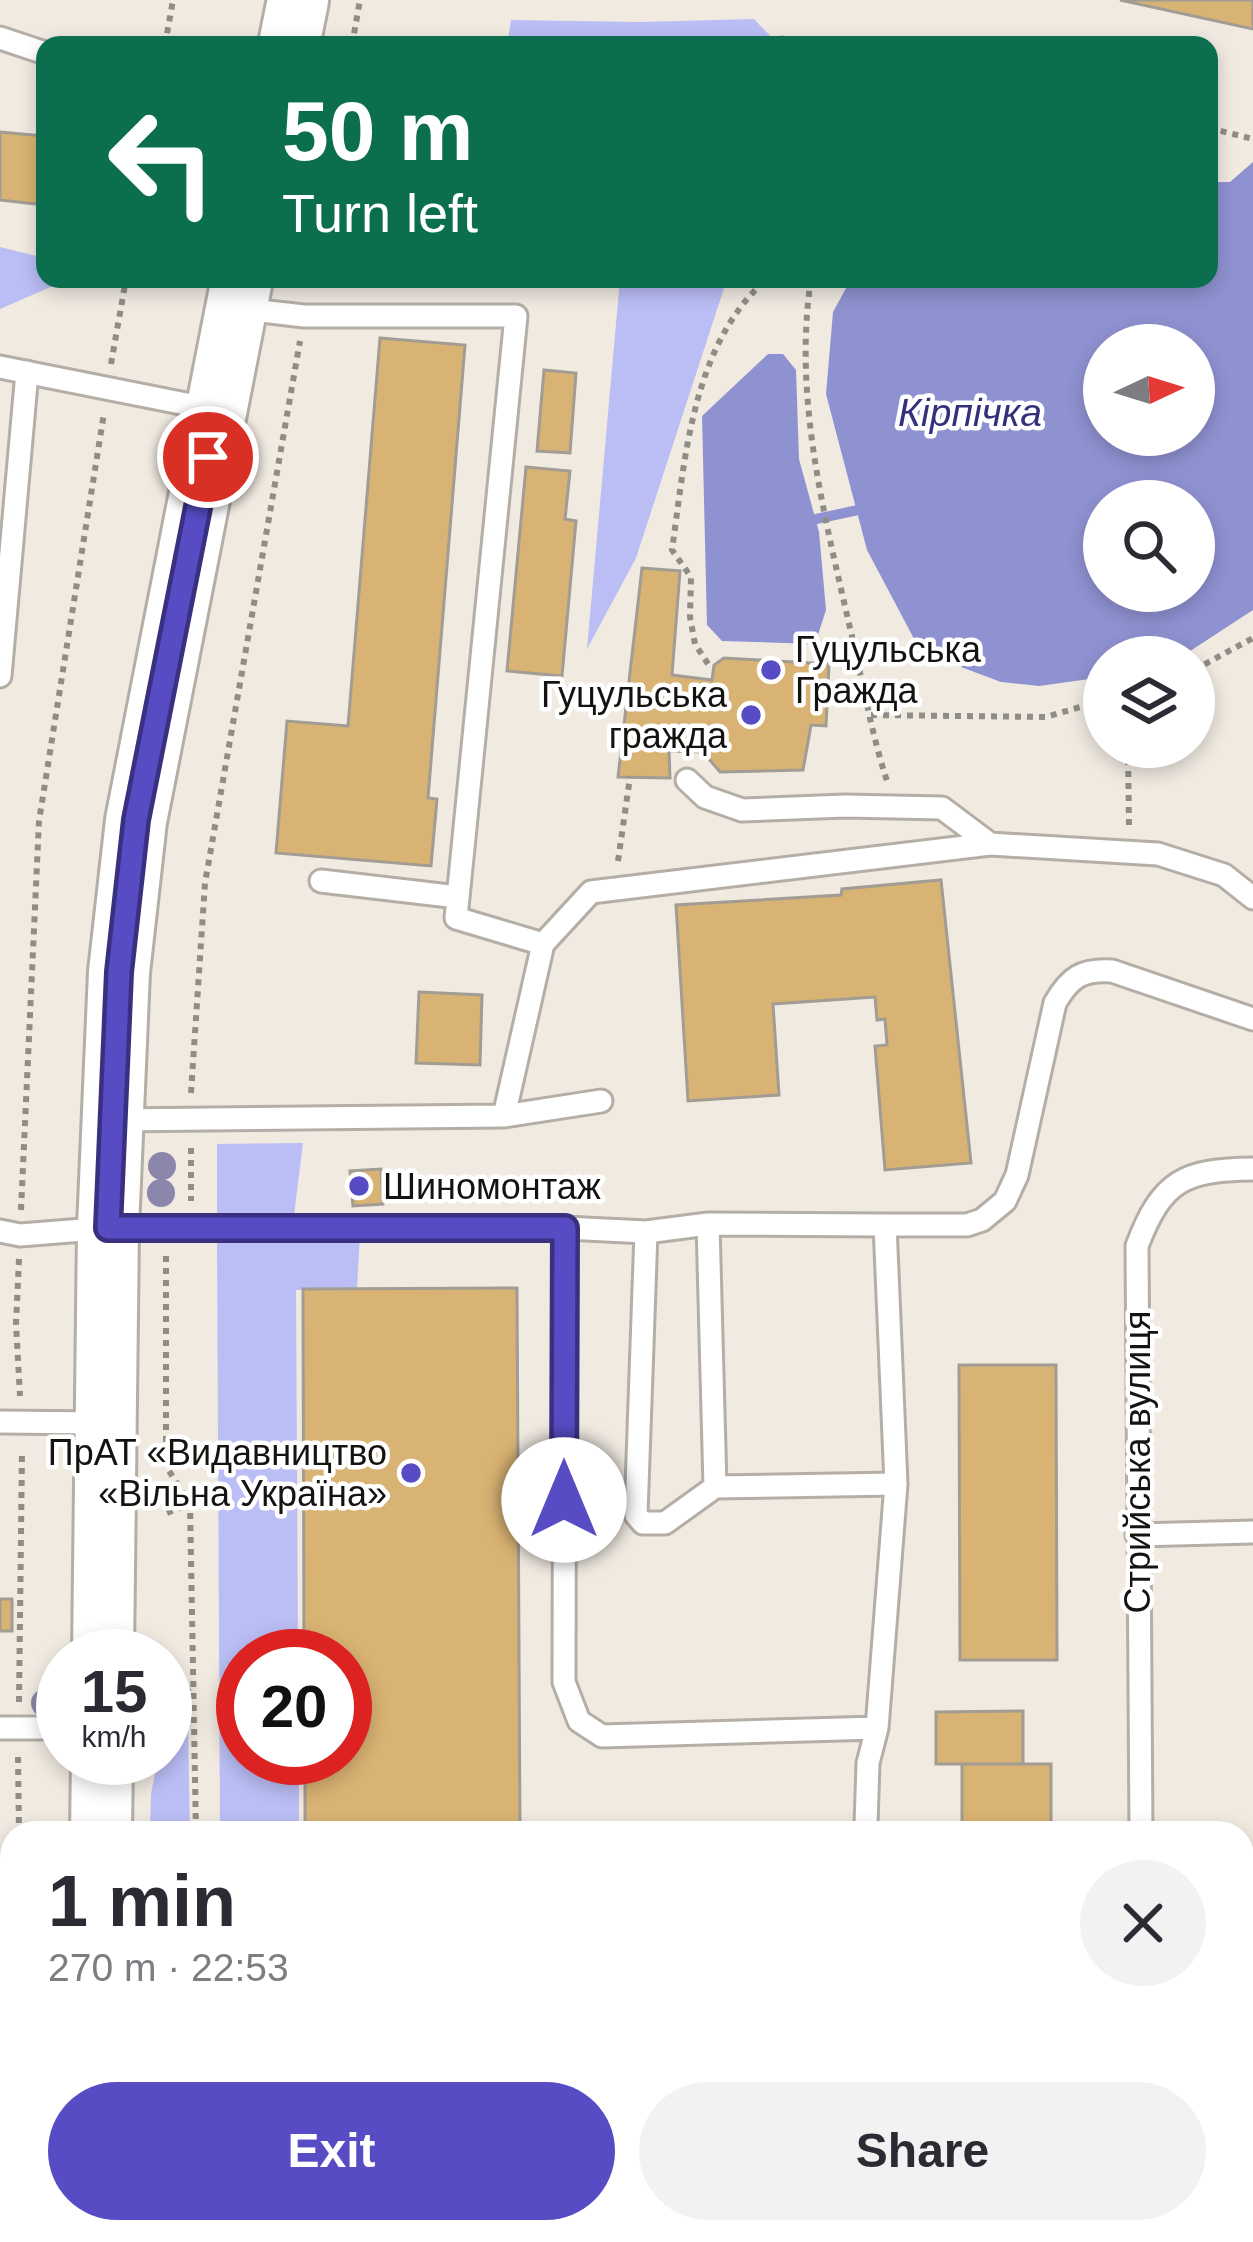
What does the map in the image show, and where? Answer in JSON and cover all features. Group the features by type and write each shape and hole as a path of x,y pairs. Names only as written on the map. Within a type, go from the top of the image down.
{"main road":[{"path":"291,36 298,0"},
{"path":"103,1629 108,1228 119,972 136,820 239,293"},
{"path":"101,1821 102,1785"}],"lane":[{"path":"0,38 36,50"},
{"path":"239,293 304,316 516,316 456,918 543,944"},
{"path":"0,367 218,411"},
{"path":"0,676 27,372"},
{"path":"687,780 705,796 742,810 942,808 990,844"},
{"path":"504,1116 543,944 591,892 990,844 1157,854 1224,875 1253,898"},
{"path":"321,881 458,896"},
{"path":"10,1233 108,1228 646,1232 708,1224 967,1225 982,1220 1005,1201 1017,1175 1055,1003 1067,981 1088,970 1112,970 1253,1019"},
{"path":"111,1120 390,1109 504,1116 601,1101"},
{"name":"Стрийська вулиця","path":"1141,1821 1137,1246 1151,1210 1180,1179 1216,1169 1253,1168"},
{"path":"708,1224 715,1487"},
{"path":"866,1821 896,1484 885,1225"},
{"path":"565,1228 564,1682 579,1721 602,1736 877,1728"},
{"path":"646,1232 636,1516 644,1523 665,1523 715,1487 896,1484"},
{"path":"11,1423 104,1424"},
{"path":"1137,1535 1253,1532"}],"path":[{"path":"167,36 173,0"},
{"path":"354,36 361,0"},
{"path":"1218,130 1253,139"},
{"path":"18,1821 9,1728 16,1324 10,1233 39,820 124,288"},
{"path":"708,664 692,631 691,577 672,550 688,437 706,376 731,321 756,288"},
{"path":"811,288 807,363 811,440 886,779 907,808"},
{"path":"191,1097 205,883 301,339"},
{"path":"1215,659 1253,638"},
{"path":"871,715 1046,717 1083,706"},
{"path":"1128,768 1130,852"},
{"path":"614,888 630,777"},
{"path":"191,1138 191,1205"},
{"path":"175,1229 166,1255 166,1466 190,1504 196,1821"},
{"path":"0,1322 16,1324"},
{"path":"166,1513 190,1504"}],"shaded area":[{"path":"754,19 770,36 508,36 511,20"},
{"path":"0,247 36,256 36,288 48,288 0,309"},
{"path":"619,288 724,288 636,558 587,649"},
{"path":"303,1143 294,1215 217,1216 217,1144"},
{"path":"360,1235 357,1288 296,1290 298,1629 219,1629 217,1240"},
{"path":"153,1785 189,1785 190,1821 150,1821"},
{"path":"220,1785 299,1785 299,1821 220,1821"}],"water":[{"name":"Кірпічка","path":"1253,162 1253,610 1213,636 1083,636 1083,680 1039,686 1001,682 921,652 867,550 826,394 833,312 846,288 1218,288 1218,182 1230,182"},
{"path":"768,354 783,354 796,370 799,459 819,532 826,610 815,644 722,641 707,625 702,416"}],"building":[{"path":"1120,0 1253,0 1253,29"},
{"path":"0,132 36,135 36,204 0,200"},
{"path":"380,338 465,345 428,798 437,799 431,866 276,853 287,721 348,726"},
{"path":"544,370 576,373 570,453 537,451"},
{"path":"526,467 570,471 565,519 576,521 562,676 507,671"},
{"name":"Гуцульська Гражда","path":"642,568 680,571 672,675 712,680 714,665 724,658 829,664 826,726 811,725 803,770 720,772 703,752 669,751 670,778 618,777"},
{"path":"941,880 971,1163 885,1170 875,1046 887,1045 885,1019 877,1020 875,997 773,1004 779,1095 688,1101 676,905 841,895 842,889"},
{"path":"419,992 482,995 480,1065 416,1063"},
{"path":"381,1169 383,1204 353,1206 350,1171"},
{"name":"ПрАТ «Видавництво «Вільна Україна»","path":"517,1288 520,1821 305,1821 305,1785 372,1785 372,1629 304,1629 303,1289"},
{"path":"959,1365 1056,1365 1057,1660 960,1660"},
{"path":"0,1599 12,1599 12,1631 0,1631"},
{"path":"1023,1711 1023,1764 936,1764 936,1712"},
{"path":"962,1764 1051,1764 1051,1821 962,1821"}],"waterway":[{"path":"816,519 858,510"}],"place":[{"name":"Гуцульська Гражда","path":"771,670"},
{"name":"Гуцульська гражда","path":"751,715"},
{"name":"Шиномонтаж","path":"359,1186"},
{"name":"ПрАТ «Видавництво «Вільна Україна»","path":"411,1473"}],"route":[{"path":"208,457 136,820 119,972 108,1228 565,1228 564,1500"}]}
